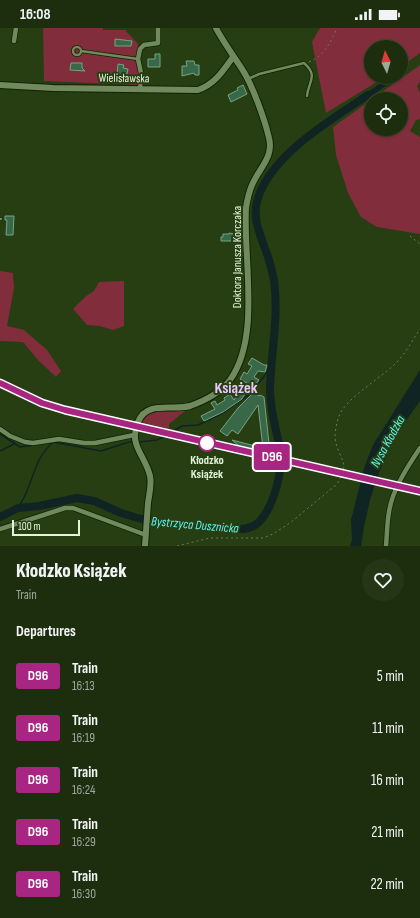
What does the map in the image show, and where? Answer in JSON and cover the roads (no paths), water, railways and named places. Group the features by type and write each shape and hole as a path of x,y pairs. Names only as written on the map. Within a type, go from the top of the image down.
{"street":[{"path":"14,41 16,28"},
{"path":"140,88 141,73 138,53 141,46 158,43 158,28"},
{"name":"Doktora Janusza Korczaka","path":"134,435 138,421 146,411 157,407 189,406 208,398 218,391 230,380 241,359 248,324 246,208 252,185 268,159 270,150 269,137 248,78 222,40 216,28"},
{"name":"Wielisławska","path":"0,85 53,88 198,90 214,82 233,57"},
{"path":"0,429 10,436 25,442 33,443 59,439 84,443 95,443 134,435 136,444 150,477 145,546"},
{"path":"386,546 389,510 393,496 400,478 420,448"},
{"path":"0,529 65,508 73,508 146,536"}],"lane":[{"path":"81,52 138,59"},
{"path":"248,78 304,63 312,72 312,78 307,96"}],"water":[{"path":"380,84 388,84 377,92 368,92"},
{"path":"364,94 364,101 359,105 360,97"},
{"name":"Nysa Kłodzka","path":"420,370 420,401 398,432 380,470 370,500 361,546 350,546 352,540 351,520 364,468 373,445"}],"waterway":[{"name":"Bystrzyca Dusznicka","path":"0,517 18,508 39,506 77,498 94,501 121,513 155,523 243,529 249,528 259,522 269,507 276,489 280,469 281,451 276,433 270,394 276,307 274,280 256,220 256,205 265,182 289,153 304,139 364,98"},
{"name":"Bystrzyca Dusznicka","path":"175,430 182,426 198,425 223,413 250,394 273,365"},
{"path":"0,434 20,447 34,445"},
{"name":"Bystrzyca Dusznicka","path":"138,442 157,440 167,435"},
{"name":"Bystrzyca Dusznicka","path":"18,508 26,493 40,458 53,442 101,451 129,442 134,442"},
{"path":"0,451 14,444"}],"railway":[{"path":"0,383 43,403 65,410 420,491"}],"train":[{"name":"D96","path":"0,383 42,403 65,410 420,491"}],"place":[{"name":"Kłodzko Książek","path":"207,443"}],"district":[{"name":"Książek","path":"236,387"}]}
